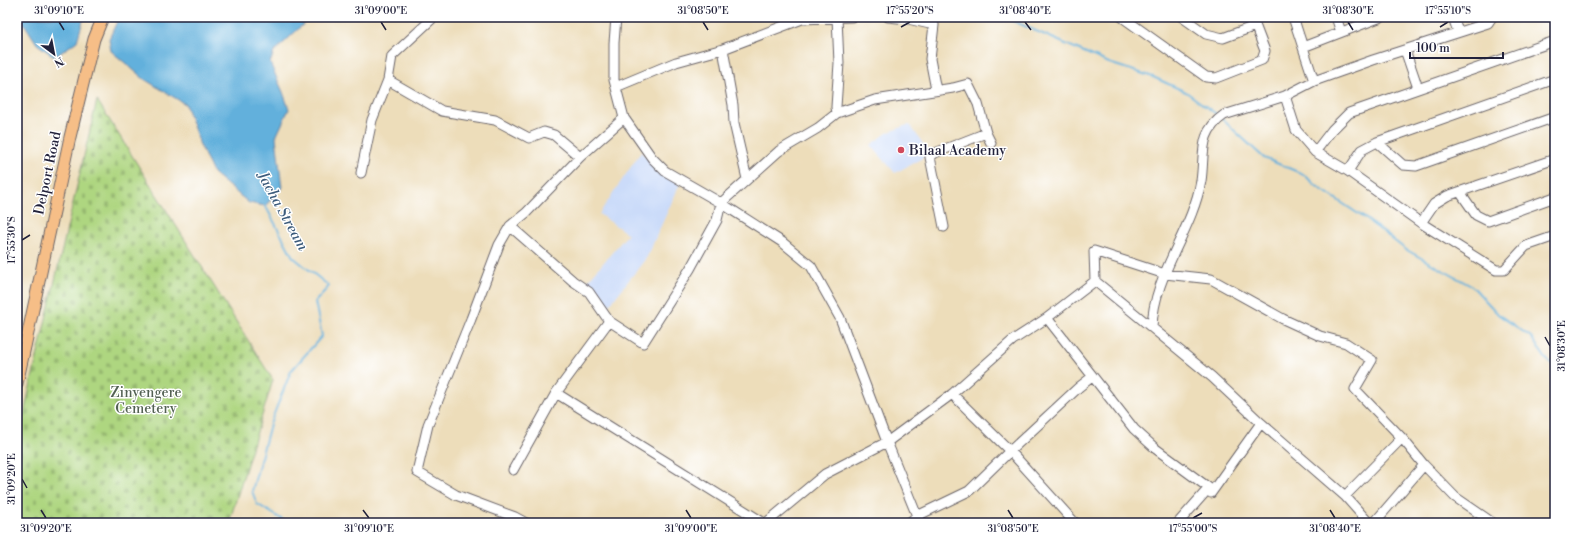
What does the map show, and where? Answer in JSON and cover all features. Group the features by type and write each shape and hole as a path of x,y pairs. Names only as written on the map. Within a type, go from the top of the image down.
{"main road":[{"name":"Delport Road","path":"17,384 76,108 94,39 103,17"}],"street":[{"path":"361,174 372,120 388,80 392,56 434,17"},
{"path":"616,17 614,80 624,118 652,158 665,171 721,203 782,242 811,266 840,318 887,442 920,520"},
{"path":"616,87 676,62 723,49 801,18 852,17"},
{"path":"888,17 908,19 934,25 930,59 936,90"},
{"path":"1122,17 1206,77 1216,78 1262,60 1265,51 1253,21 1223,38 1206,34 1193,20 1182,17"},
{"path":"1293,17 1314,81"},
{"path":"1336,17 1341,32"},
{"path":"1303,47 1379,17"},
{"path":"1453,17 1458,32"},
{"path":"1152,328 1152,312 1165,274 1193,208 1201,181 1203,149 1211,126 1220,118 1284,96 1314,81 1488,23 1492,17"},
{"path":"837,18 839,63 836,107 838,113"},
{"path":"1315,152 1332,130 1349,113 1555,40"},
{"path":"723,49 733,105 734,123 747,179"},
{"path":"1405,50 1418,88"},
{"path":"1348,171 1362,150 1377,142 1555,79"},
{"path":"388,80 442,111 495,120 529,138 544,132 554,135 580,157"},
{"path":"510,226 588,292 609,321 643,343 690,269 717,220 721,203 779,151 818,128 838,113 875,100 968,84 978,104 986,133 991,143"},
{"path":"1284,96 1296,130 1315,152 1348,171 1421,223 1496,270 1504,270 1526,246 1555,236"},
{"path":"1377,142 1403,165 1416,166 1555,117"},
{"path":"526,523 515,517 456,495 417,472 428,425 499,245 510,226 526,213 580,157 624,118"},
{"path":"944,227 930,158 935,153 986,133"},
{"path":"1421,223 1434,204 1447,196 1555,159"},
{"path":"1460,192 1476,215 1488,220 1555,197"},
{"path":"1369,523 1346,496 1261,423 1212,377 1095,281 1094,251 1165,274 1211,279 1283,319 1320,336 1346,343 1372,360 1355,389 1455,497 1493,523"},
{"path":"556,393 765,523 825,474 887,442 952,394 1013,340 1047,318 1095,281"},
{"path":"1047,318 1134,429 1156,449 1209,488 1211,493 1261,423"},
{"path":"513,470 556,393 609,321"},
{"path":"909,523 920,520 969,491 1079,387 1092,377"},
{"path":"952,394 1010,451 1075,523"},
{"path":"1346,496 1402,438"},
{"path":"1374,523 1424,465"},
{"path":"1178,523 1209,488"}],"shaded area":[{"name":"Bilaal Academy","path":"910,125 930,154 895,173 871,145 887,133"},
{"path":"641,152 680,184 647,257 608,307 585,284 628,234 599,214"}],"green space":[{"name":"Zinyengere Cemetery","path":"97,100 273,380 229,523 17,523 17,443"}],"water":[{"path":"20,17 84,17 77,41 55,57 37,44"},
{"path":"119,17 311,17 274,52 270,63 289,109 276,137 282,188 265,206 249,203 213,173 200,145 185,104 144,79 111,51 109,39"}],"waterway":[{"path":"1004,17 1109,63 1153,77 1186,92 1219,116"},
{"path":"1222,119 1264,158 1303,174 1318,187 1366,219 1405,249 1473,287 1499,315 1531,337 1546,359 1555,366"},
{"name":"Jacha Stream","path":"265,205 293,257 329,286 315,302 322,336 291,371 270,424 252,491 257,504 288,523"}],"place":[{"name":"Bilaal Academy","path":"901,150"}]}
